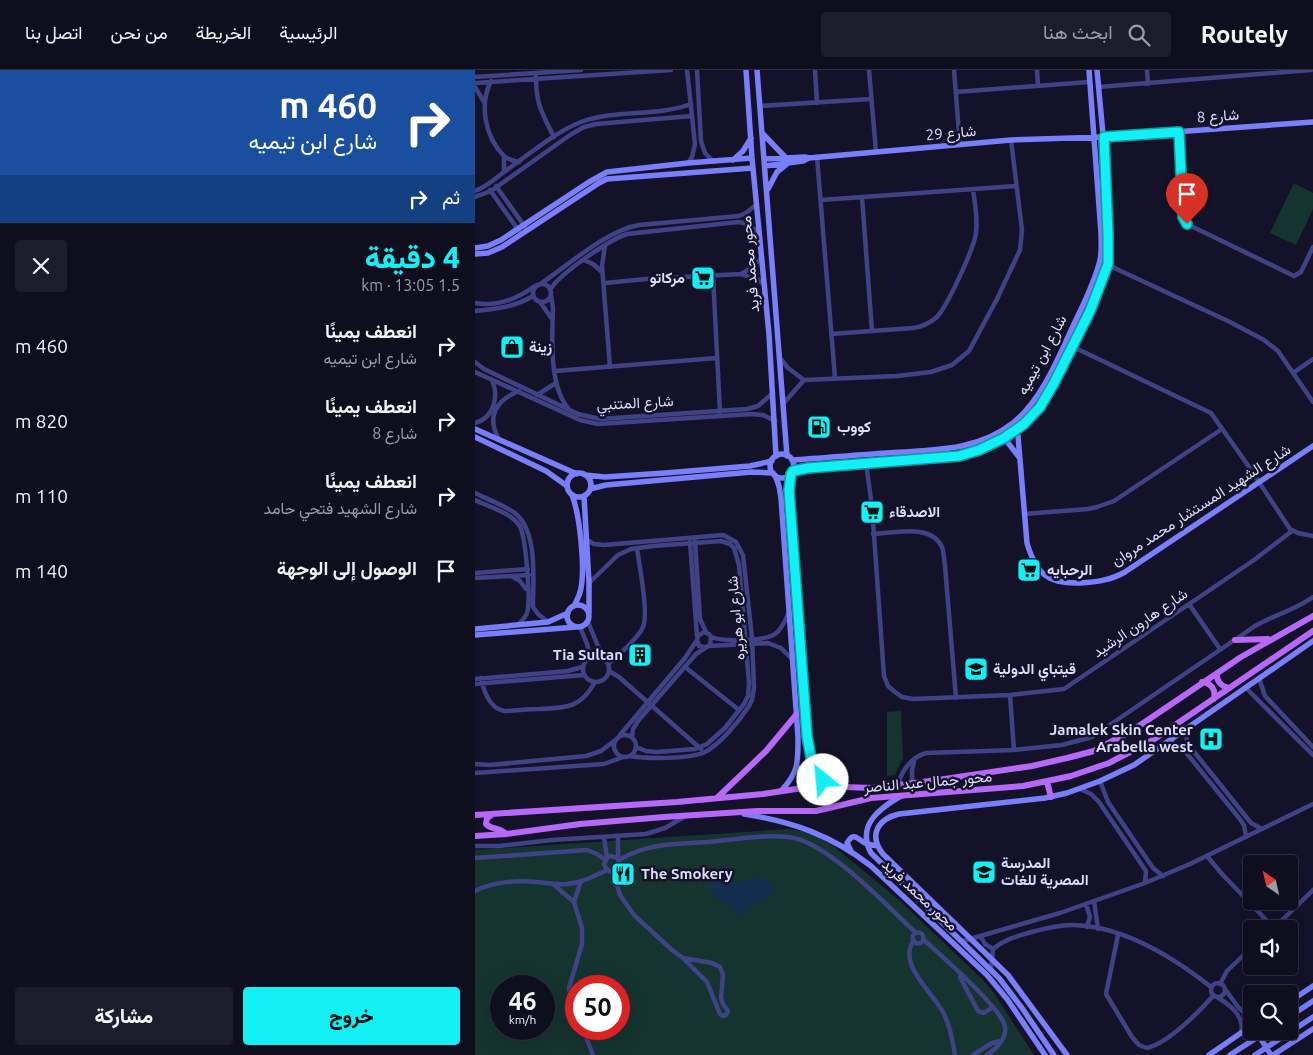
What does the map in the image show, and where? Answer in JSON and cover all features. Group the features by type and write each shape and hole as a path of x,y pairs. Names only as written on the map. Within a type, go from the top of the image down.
{"main road":[{"name":"محور جمال عبد الناصر","path":"475,815 717,798 827,786 866,788 1032,766 1094,751 1133,730 1241,657 1313,616"},
{"name":"محور جمال عبد الناصر","path":"475,836 580,824 737,812 816,811 871,798 1023,786 1047,782 1094,769 1131,752 1173,727 1313,631"},
{"path":"1235,640 1272,639"},
{"path":"1217,673 1220,683 1224,687 1229,688"},
{"path":"1202,682 1212,686 1215,693 1214,699"},
{"path":"717,798 766,751 796,715"},
{"path":"1047,782 1051,797"},
{"path":"494,813 487,818 486,824 491,828 501,830 505,834"}],"street":[{"path":"475,82 565,70 581,70"},
{"path":"475,77 671,70"},
{"path":"687,70 695,144 688,163"},
{"path":"697,70 701,141 705,153 714,162"},
{"name":"محور محمد فريد","path":"747,70 752,158 765,284 775,421 774,459"},
{"name":"محور محمد فريد","path":"757,70 783,404 790,458"},
{"path":"815,70 817,103"},
{"path":"869,70 876,152"},
{"path":"954,70 960,145"},
{"path":"1037,70 1038,85"},
{"name":"شارع ابن تيميه","path":"790,458 941,450 977,442 1000,432 1013,423 1041,388 1065,343 1100,260 1101,233 1089,70"},
{"name":"شارع ابن تيميه","path":"791,473 808,468 959,456 979,450 1004,438 1017,429 1040,407 1073,347 1108,263 1104,137 1097,70"},
{"path":"1147,70 1148,84"},
{"path":"1098,87 1311,70"},
{"path":"536,75 536,94 539,108 555,137"},
{"path":"484,102 491,81"},
{"path":"955,92 1089,82"},
{"path":"475,87 484,102 489,132 504,156 504,172"},
{"path":"760,106 871,99"},
{"path":"475,191 493,181 567,129 582,122 678,109 691,104"},
{"path":"475,197 491,191 584,127 596,124 692,116"},
{"name":"شارع 8","path":"1095,138 1313,122"},
{"path":"567,129 571,135"},
{"path":"1179,132 1183,217 1187,224 1294,276 1301,272 1313,247"},
{"path":"763,134 788,160 777,172 767,191"},
{"path":"732,160 743,151 751,138"},
{"name":"شارع 29","path":"765,166 805,156 817,158 1011,140 1095,138"},
{"path":"780,358 804,380 897,376 931,372 952,365 969,351 997,299 1020,250 1022,230 1011,140"},
{"path":"504,156 519,162"},
{"path":"475,254 497,250 519,232 603,173 615,170 752,158"},
{"path":"817,158 835,378"},
{"name":"شارع 29","path":"765,159 788,160"},
{"path":"525,228 599,182 607,179 753,168"},
{"path":"493,181 525,228"},
{"path":"487,185 519,232"},
{"path":"821,200 1016,186"},
{"path":"831,334 922,326 937,317 974,242 977,218 973,190"},
{"path":"862,197 872,331"},
{"path":"539,302 547,301 560,278 620,230 633,226 732,217 746,213 757,204"},
{"path":"732,217 733,223"},
{"path":"475,303 489,304 507,301 522,295 603,243 633,232 744,223 759,232"},
{"path":"475,248 498,242 519,232"},
{"path":"603,243 603,273 610,367"},
{"path":"741,274 752,268 762,257"},
{"path":"584,260 593,264 603,273"},
{"path":"1100,260 1258,337 1278,351 1313,402"},
{"path":"1096,271 1105,274"},
{"path":"605,283 741,274 765,284"},
{"path":"713,276 720,416"},
{"path":"552,319 533,296 533,289 537,285 546,285 551,293 556,383 559,396 569,409"},
{"path":"475,310 499,309 514,305 533,296"},
{"path":"1065,343 1211,414 1293,531 1313,536"},
{"path":"555,371 717,358"},
{"path":"1293,372 1313,360"},
{"name":"شارع المتنبي","path":"475,362 484,369 583,416 600,419 753,408 773,393"},
{"name":"شارع المتنبي","path":"475,372 580,420 598,424 757,414 775,421"},
{"path":"475,423 486,418 496,399 495,388 491,378"},
{"path":"783,404 804,380"},
{"path":"537,395 556,383"},
{"path":"500,440 493,425 494,414 504,398 519,391"},
{"name":"شارع الشهيد المستشار محمد مروان","path":"1013,423 1017,429 1021,459 1025,535 1029,552 1044,574 1060,582 1094,582 1110,579 1125,572 1313,446"},
{"path":"475,429 577,474 605,477 750,466 774,459 779,455 790,458 794,466 791,473 790,501 807,736 810,754 816,771 827,786"},
{"path":"1024,514 1097,507 1114,501 1222,429"},
{"path":"1000,432 1021,459"},
{"path":"475,437 546,471 567,486 572,495 577,514 582,576 580,594 568,613 548,622 475,629"},
{"path":"774,459 771,467 779,486 781,498 796,715 797,766 792,778 781,791"},
{"name":"شارع هارون الرشيد","path":"866,464 871,492 882,652 886,682 895,692 907,699 1010,695 1053,691 1069,686 1254,560 1293,531"},
{"path":"572,495 584,496 590,489 606,485 757,472 774,474 781,478 791,473"},
{"path":"567,486 570,478 577,474"},
{"path":"585,475 590,481 590,489"},
{"path":"475,493 511,511 525,523 530,536 529,569 527,575 528,607 527,613 516,626"},
{"path":"481,681 490,702 495,707 504,711 562,708 572,705 586,696 595,682 603,679 609,671 608,664 603,658 588,622 589,583 584,496"},
{"path":"475,500 512,518 521,526 529,569 533,575 533,607 548,622"},
{"path":"873,534 924,532 935,538 941,545 945,566 956,698"},
{"name":"شارع ابو هريره","path":"589,583 618,555 637,548 723,535 733,538 740,545 743,555 752,641 754,688 752,700 742,717 717,743 703,752 691,755 653,758 630,756"},
{"name":"شارع ابو هريره","path":"587,540 598,545 721,540 731,544 737,553 741,580 749,691 746,700 739,710 712,740 699,748"},
{"path":"692,540 697,639 699,646 707,647 752,641 774,634 782,627 788,614"},
{"path":"692,540 700,619 706,632 711,637 745,642"},
{"path":"608,664 643,627 644,607 637,548"},
{"path":"475,573 529,569"},
{"path":"510,575 520,581 527,590"},
{"path":"475,578 533,575"},
{"path":"897,785 907,766 915,758 926,754 1014,750 1062,745 1092,737 1264,621 1296,607 1313,597"},
{"path":"1189,604 1220,649"},
{"path":"574,606 583,606 589,613"},
{"path":"568,613 568,620 578,627 587,644 590,656"},
{"path":"475,635 578,627 586,625 588,622"},
{"path":"632,737 635,726 685,658 699,634 706,632"},
{"path":"475,764 490,765 586,756 601,751 620,736 696,654 707,647 711,642 711,637"},
{"path":"752,641 775,644 791,658"},
{"path":"1067,1055 1008,975 883,854 878,846 877,828 884,820 893,815 1051,797 1100,781 1133,765 1313,641"},
{"path":"595,682 589,680 584,675 582,667 590,656 597,655 603,658"},
{"path":"475,684 481,681 567,671 582,667"},
{"path":"685,667 739,710"},
{"path":"609,671 619,677 703,752"},
{"path":"475,678 481,681 584,675"},
{"path":"1259,678 1265,696 1313,746"},
{"path":"1246,688 1313,755"},
{"path":"1010,695 1014,750"},
{"path":"1279,720 1283,716"},
{"path":"1186,730 1188,745 1244,825 1246,837"},
{"path":"475,773 604,764 630,756 634,752 636,747 635,740 626,734 620,736"},
{"path":"614,741 615,751 623,757"},
{"path":"1169,741 1184,750 1250,821 1262,829"},
{"path":"636,747 650,752 699,748"},
{"path":"797,766 802,773 808,772 808,758 810,754"},
{"path":"912,783 912,770 915,758"},
{"path":"1100,781 1110,805 1153,868 1163,876"},
{"path":"1079,788 1091,794 1104,809 1146,871 1145,883"},
{"path":"867,844 867,830 873,818 881,808 901,796"},
{"path":"963,941 972,940 1086,904 1163,876 1313,804"},
{"path":"1104,809 1110,805"},
{"name":"محور محمد فريد","path":"737,812 774,819 831,839 851,851 883,876 987,975 1007,999 1045,1055"},
{"path":"475,846 506,846 552,840 651,833 667,827 684,817"},
{"path":"1244,825 1250,821"},
{"path":"604,836 606,859 604,864 607,870"},
{"path":"475,891 489,886 522,882 567,884 581,881 607,870 613,872 619,869 620,866 618,859 618,836"},
{"path":"606,859 611,856 618,859 637,850 661,845 775,837 795,838 815,846 832,857 873,892 915,933 921,933 923,939 993,1007 1005,1026 1005,1033 998,1048 987,1055"},
{"path":"851,851 847,843 852,837 857,837 867,844 878,846"},
{"name":"محور محمد فريد","path":"867,844 876,860 991,969 1012,993 1054,1055"},
{"path":"475,858 587,850 606,859"},
{"path":"1207,856 1221,874 1265,920"},
{"path":"1146,871 1153,868"},
{"path":"613,872 620,895 634,915 707,982 719,1014 726,1015 728,1011 721,998 723,975 720,968 712,963 683,958"},
{"path":"574,902 581,881"},
{"path":"553,884 574,902 581,920 583,936 573,975"},
{"path":"1281,920 1313,890"},
{"path":"1094,901 1099,929"},
{"path":"1086,904 1089,914 1087,927"},
{"path":"991,969 993,949 1008,939 1060,926 1099,929 1144,943 1164,954 1211,987 1211,992 1215,997 1230,1007 1240,1018 1241,1033 1209,1055"},
{"path":"915,933 909,955 913,969 943,1011 956,1054"},
{"path":"1118,935 1106,992 1107,997 1139,1045 1147,1048 1162,1040 1215,997 1222,996 1225,989"},
{"path":"981,937 985,944 993,949"},
{"path":"914,940 919,943 923,939"},
{"path":"1220,984 1227,971 1243,956"},
{"path":"957,971 978,1011 984,1013 993,1007"},
{"path":"1211,987 1215,984 1220,984"},
{"path":"1220,984 1243,1011"},
{"path":"1298,996 1313,986"},
{"path":"1298,1011 1313,1001"},
{"path":"1249,1043 1256,1055 1313,1016"},
{"path":"1262,1040 1272,1055 1313,1029"},
{"path":"1045,1042 1053,1036"},
{"path":"587,1040 593,1055"},
{"path":"1230,1055 1253,1040"},
{"path":"973,1055 992,1043 1001,1041"}],"green space":[{"path":"1294,183 1313,193 1313,209 1296,245 1270,233"},
{"path":"901,711 903,758 895,775 887,776 887,712"},
{"path":"789,829 811,834 831,844 899,900 983,980 994,993 1034,1055 475,1055 475,850"}],"water":[{"path":"756,877 767,880 774,890 769,899 757,901 744,915 739,915 726,903 716,899 710,886 720,878 740,883"}],"place":[{"name":"مركاتو","path":"703,278"},
{"name":"زينة","path":"512,347"},
{"name":"كووب","path":"819,427"},
{"name":"الاصدقاء","path":"872,512"},
{"name":"الرحبايه","path":"1029,570"},
{"name":"Tia Sultan","path":"640,655"},
{"name":"قيتباي الدولية","path":"976,669"},
{"name":"Jamalek Skin Center Arabella west","path":"1211,739"},
{"name":"المدرسة المصرية للغات","path":"984,872"},
{"name":"The Smokery","path":"623,874"}],"route":[{"path":"823,780 812,763 807,736 789,490 791,474 793,471 808,468 928,460 959,456 991,445 1028,420 1048,395 1090,311 1107,269 1108,235 1104,137 1179,132 1183,217 1187,224"}]}
